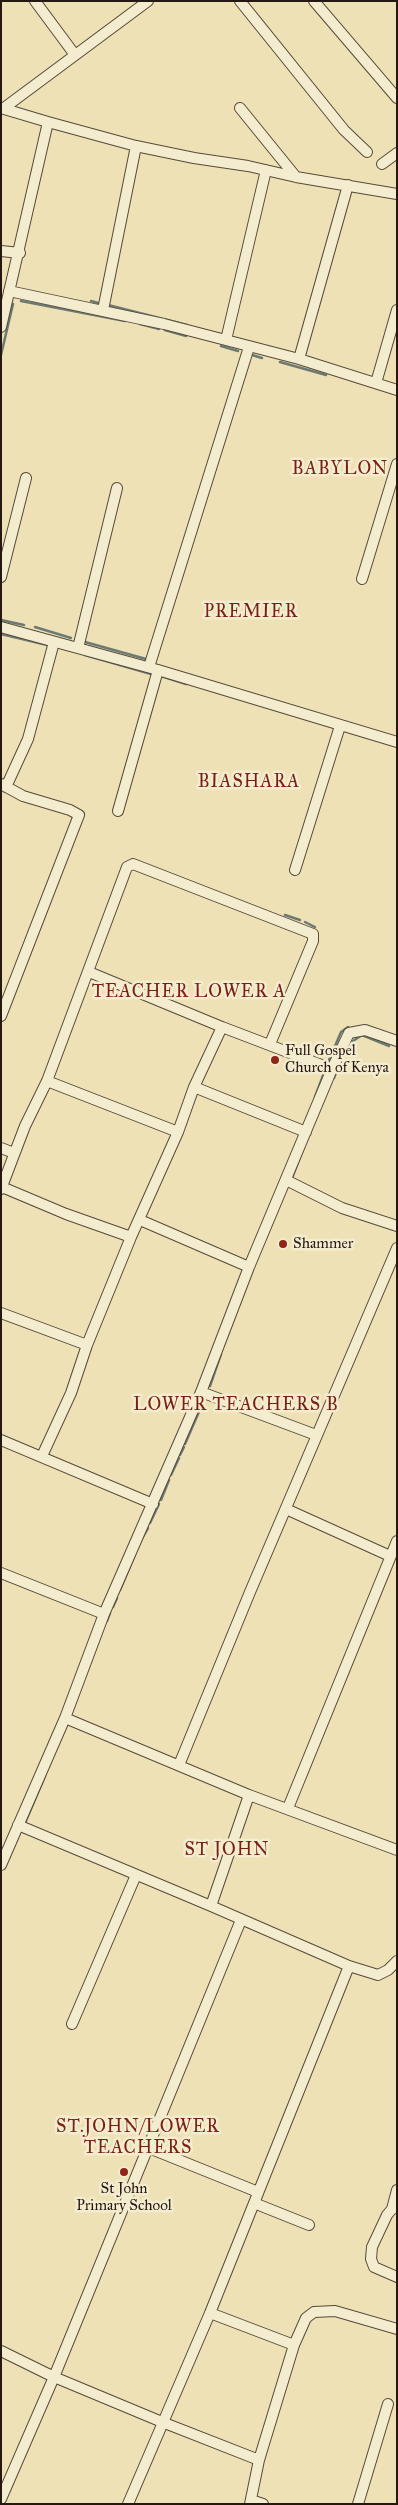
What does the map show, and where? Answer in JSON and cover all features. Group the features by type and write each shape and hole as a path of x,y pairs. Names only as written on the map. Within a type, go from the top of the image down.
{"street":[{"path":"35,1 75,55"},
{"path":"240,1 344,130 368,152"},
{"path":"314,1 397,98"},
{"path":"2,108 146,2"},
{"path":"2,108 136,146 296,177 397,194"},
{"path":"240,108 296,177"},
{"path":"1,326 20,253 48,122"},
{"path":"103,310 136,146"},
{"path":"382,164 397,153"},
{"path":"226,340 266,170"},
{"path":"299,359 348,185"},
{"path":"1,251 20,253"},
{"path":"9,291 103,310 226,340 299,359 397,390"},
{"path":"376,383 397,310"},
{"path":"118,811 153,669 248,347"},
{"path":"362,579 397,464"},
{"path":"1,577 26,478"},
{"path":"78,648 117,488"},
{"path":"1,628 153,669 397,742"},
{"path":"1,1016 79,815 70,810 23,796 4,786 28,739 54,642"},
{"path":"295,870 340,726"},
{"path":"131,1237 2,1188 14,1153 47,1081 127,867 133,864 313,934 312,941 270,1044"},
{"path":"89,972 222,1027 332,1069"},
{"path":"42,1456 71,1393 86,1345 131,1237 178,1132 194,1087 222,1027"},
{"path":"1,1865 65,1718 104,1614 201,1392 249,1267 349,1033 366,1030 397,1041"},
{"path":"47,1081 178,1132"},
{"path":"194,1087 306,1132"},
{"path":"1,1148 14,1153"},
{"path":"286,1180 342,1208 397,1226"},
{"path":"140,1220 249,1267"},
{"path":"179,1765 316,1435 397,1248"},
{"path":"1,1313 86,1345"},
{"path":"201,1392 316,1435"},
{"path":"1,1440 153,1504"},
{"path":"286,1509 390,1556"},
{"path":"288,1808 397,1541"},
{"path":"1,1573 104,1614"},
{"path":"65,1718 249,1795 397,1850"},
{"path":"211,1906 249,1795"},
{"path":"18,1825 348,1966 378,1975 388,1970 397,1961"},
{"path":"72,2024 136,1875"},
{"path":"1,2499 149,2148 241,1920"},
{"path":"128,2504 210,2313 348,1966"},
{"path":"149,2148 258,2192"},
{"path":"397,2190 394,2208 372,2247 371,2260 374,2267 397,2276"},
{"path":"254,2203 309,2225"},
{"path":"263,2504 250,2502 259,2460 294,2345 306,2318 314,2312 335,2311 397,2329"},
{"path":"210,2313 294,2345"},
{"path":"1,2351 54,2377 259,2460"},
{"path":"358,2504 388,2404"}],"waterway":[{"path":"21,301 125,321"},
{"path":"91,301 102,304"},
{"path":"1,355 13,304"},
{"path":"108,305 187,325"},
{"path":"140,324 159,329"},
{"path":"165,330 186,336"},
{"path":"221,346 238,351"},
{"path":"252,355 262,358"},
{"path":"280,362 326,375"},
{"path":"1,620 24,625"},
{"path":"35,627 71,638"},
{"path":"1,634 47,645"},
{"path":"85,642 146,659"},
{"path":"85,655 151,674"},
{"path":"161,676 186,684"},
{"path":"285,915 300,920"},
{"path":"305,922 315,927"},
{"path":"329,1060 341,1032 348,1027"},
{"path":"353,1041 362,1035 389,1046"},
{"path":"315,1097 324,1073 319,1069"},
{"path":"334,1078 337,1070"},
{"path":"292,1178 304,1147"},
{"path":"210,1386 221,1354"},
{"path":"185,1444 205,1398"},
{"path":"180,1455 184,1447"},
{"path":"171,1475 179,1458"},
{"path":"161,1500 169,1480"},
{"path":"150,1523 159,1504"},
{"path":"141,1540 148,1528"},
{"path":"120,1590 134,1557"},
{"path":"113,1607 117,1598"},
{"path":"107,1621 110,1613"},
{"path":"25,1823 45,1776"}],"place":[{"name":"Full Gospel Church of Kenya","path":"275,1060"},
{"name":"Shammer","path":"283,1244"},
{"name":"St John Primary School","path":"124,2172"}],"district":[{"name":"BABYLON","path":"340,470"},
{"name":"PREMIER","path":"251,613"},
{"name":"BIASHARA","path":"249,783"},
{"name":"TEACHER LOWER A","path":"189,993"},
{"name":"LOWER TEACHERS B","path":"236,1406"},
{"name":"ST JOHN","path":"227,1851"},
{"name":"ST.JOHN/LOWER TEACHERS","path":"138,2138"}]}
